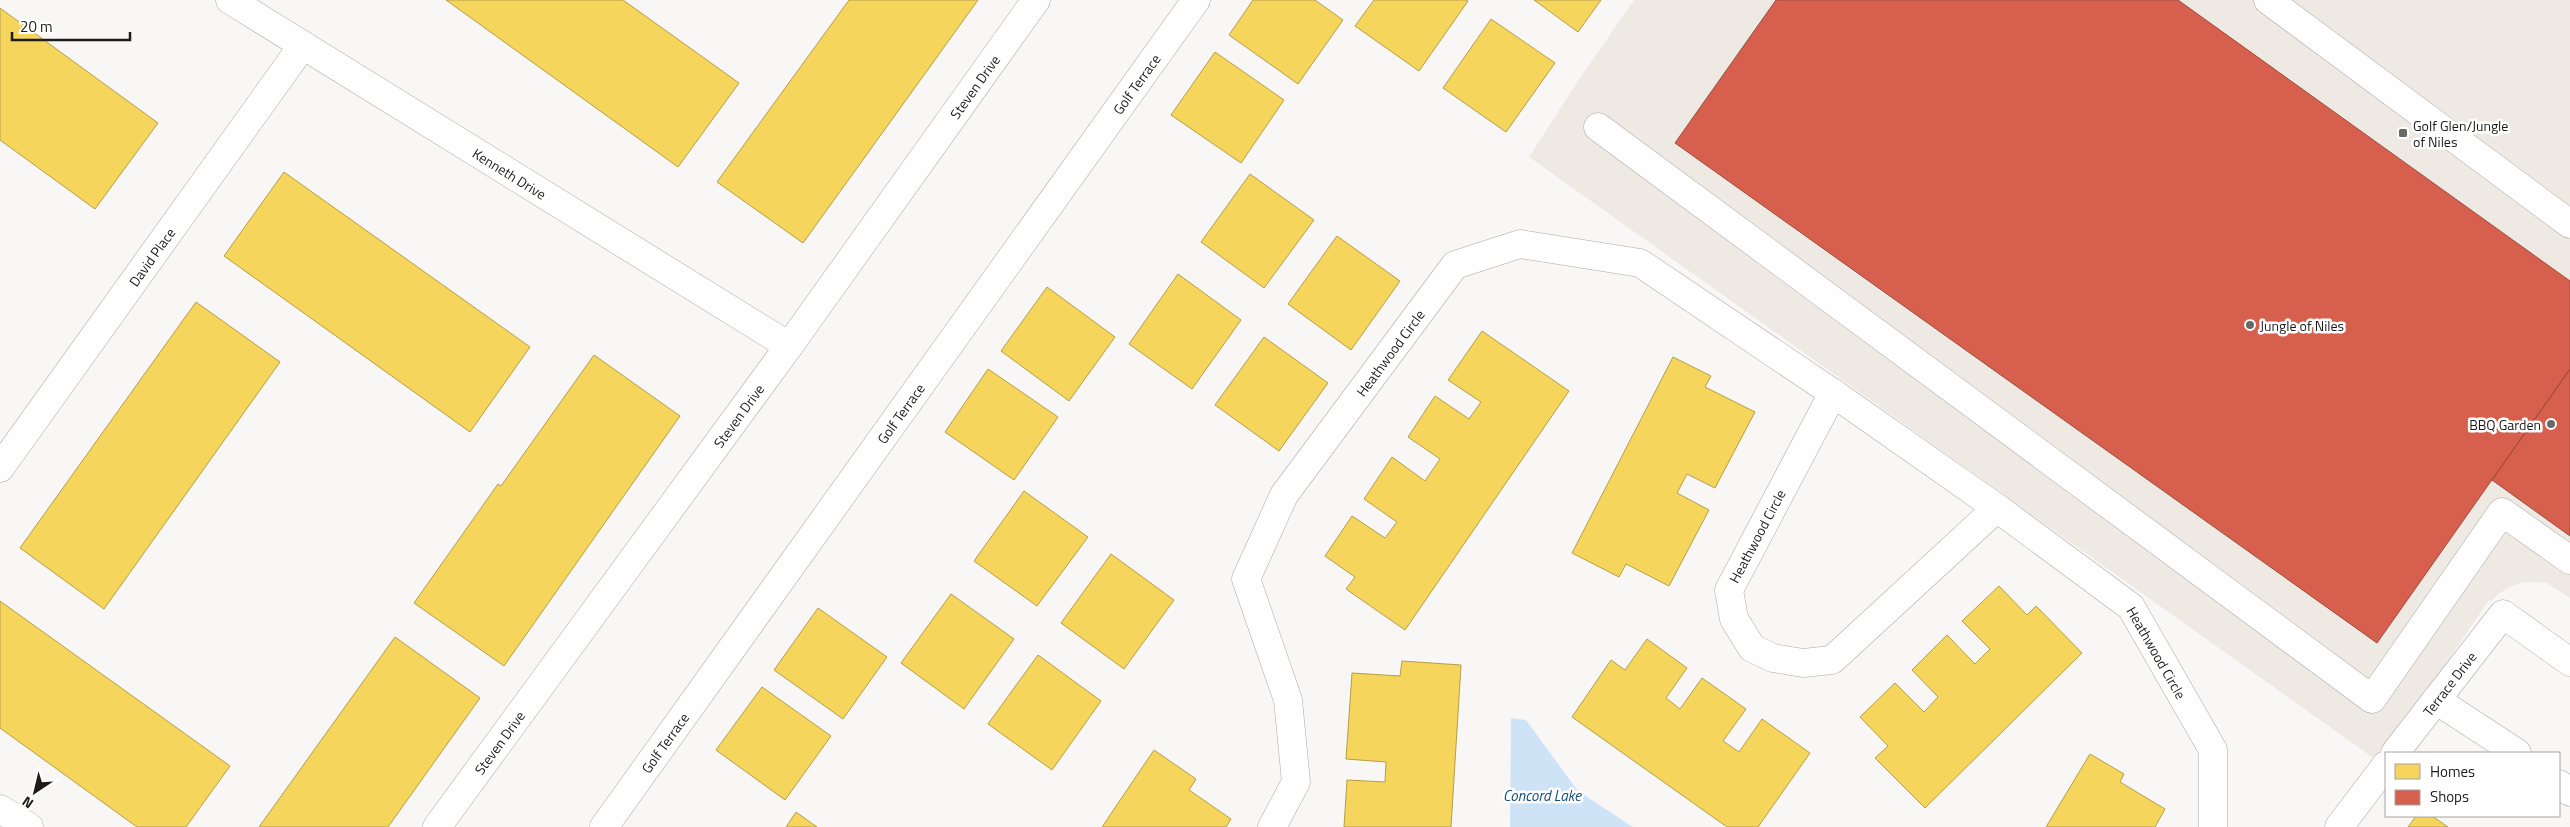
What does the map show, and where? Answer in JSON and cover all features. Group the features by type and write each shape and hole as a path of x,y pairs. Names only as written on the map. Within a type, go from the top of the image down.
{"street":[{"name":"Kenneth Drive","path":"230,0 789,346"},
{"name":"Steven Drive","path":"437,827 789,346 1036,0"},
{"name":"Golf Terrace","path":"604,827 1196,0"},
{"path":"2268,0 2570,224"},
{"name":"David Place","path":"0,468 303,45"},
{"path":"1598,127 2372,699 2502,512 2570,560"},
{"name":"Heathwood Circle","path":"1272,827 1296,782 1290,718 1288,700 1246,579 1284,495 1456,265 1520,244 1640,263 1833,393 1997,508 2131,607 2213,750 2213,827"},
{"name":"Heathwood Circle","path":"1833,393 1729,590 1734,619 1752,648 1773,658 1803,663 1832,660 1997,508"},
{"name":"Terrace Drive","path":"2396,752 2503,614 2570,662"},
{"path":"2436,700 2515,752"},
{"path":"2339,827 2385,766"},
{"path":"0,809 29,827"}],"shaded area":[{"name":"Jungle of Niles","path":"1634,0 2570,0 2570,598 2547,583 2532,582 2519,583 2501,592 2491,601 2489,600 2384,755 2372,757 1529,157 1578,81"}],"water":[{"name":"Concord Lake","path":"1511,718 1526,720 1578,791 1633,827 1510,827"}],"building: Homes":[{"path":"446,0 623,0 739,83 678,167"},
{"path":"849,0 978,0 803,243 717,182"},
{"path":"1253,0 1315,0 1343,20 1298,84 1229,35"},
{"path":"1374,0 1468,1 1419,71 1355,26"},
{"path":"1534,0 1601,0 1578,32"},
{"path":"0,8 158,123 95,209 0,140"},
{"path":"1491,19 1555,63 1506,132 1443,88"},
{"path":"1215,52 1284,100 1241,163 1171,115"},
{"path":"284,172 530,347 470,432 224,256"},
{"path":"1250,174 1314,220 1264,288 1201,242"},
{"path":"1337,236 1400,281 1351,350 1288,304"},
{"path":"1178,274 1241,320 1192,389 1129,344"},
{"path":"1047,287 1115,337 1069,401 1001,351"},
{"path":"196,302 280,362 104,609 20,548"},
{"path":"1482,331 1569,391 1405,630 1346,589 1355,577 1325,556 1352,516 1385,538 1397,522 1364,499 1392,457 1425,481 1440,459 1408,437 1435,396 1469,419 1481,402 1448,380"},
{"path":"1264,337 1328,383 1279,451 1215,405"},
{"path":"594,355 680,416 504,666 414,603 498,484 501,486"},
{"path":"1673,357 1711,376 1705,387 1755,412 1715,488 1687,474 1677,493 1709,510 1669,586 1626,564 1619,577 1572,553"},
{"path":"988,369 1058,417 1014,480 945,432"},
{"path":"1024,491 1088,537 1037,606 974,561"},
{"path":"1111,554 1174,600 1124,669 1061,623"},
{"path":"1999,586 2027,615 2036,606 2082,653 1925,808 1875,758 1888,746 1860,717 1895,683 1924,712 1938,697 1912,670 1947,635 1975,664 1990,649 1962,621"},
{"path":"951,594 1014,639 964,709 901,663"},
{"path":"0,601 230,766 186,827 137,827 0,728"},
{"path":"818,608 887,657 843,719 774,670"},
{"path":"395,637 480,698 388,827 259,827"},
{"path":"1647,639 1687,668 1666,698 1680,709 1702,678 1746,709 1723,741 1739,752 1762,719 1810,753 1758,827 1727,827 1572,717 1611,660 1625,670"},
{"path":"1038,655 1101,701 1052,770 988,724"},
{"path":"1402,661 1461,665 1451,827 1344,827 1347,780 1385,782 1386,762 1346,759 1352,673 1400,676"},
{"path":"762,687 831,736 785,800 716,750"},
{"path":"1154,750 1196,779 1189,790 1231,819 1226,827 1102,827"},
{"path":"2090,754 2124,774 2120,782 2165,809 2155,827 2046,827"},
{"path":"796,812 817,827 786,827"},
{"path":"2415,817 2433,817 2448,827 2408,827"}],"building: Shops":[{"name":"Jungle of Niles","path":"1776,0 2178,0 2570,281 2570,369 2377,643 1675,143"},
{"name":"BBQ Garden","path":"2570,369 2570,536 2492,480"}],"place":[{"name":"Golf Glen/Jungle of Niles","path":"2403,133"},
{"name":"Jungle of Niles","path":"2250,325"},
{"name":"BBQ Garden","path":"2551,424"}]}
